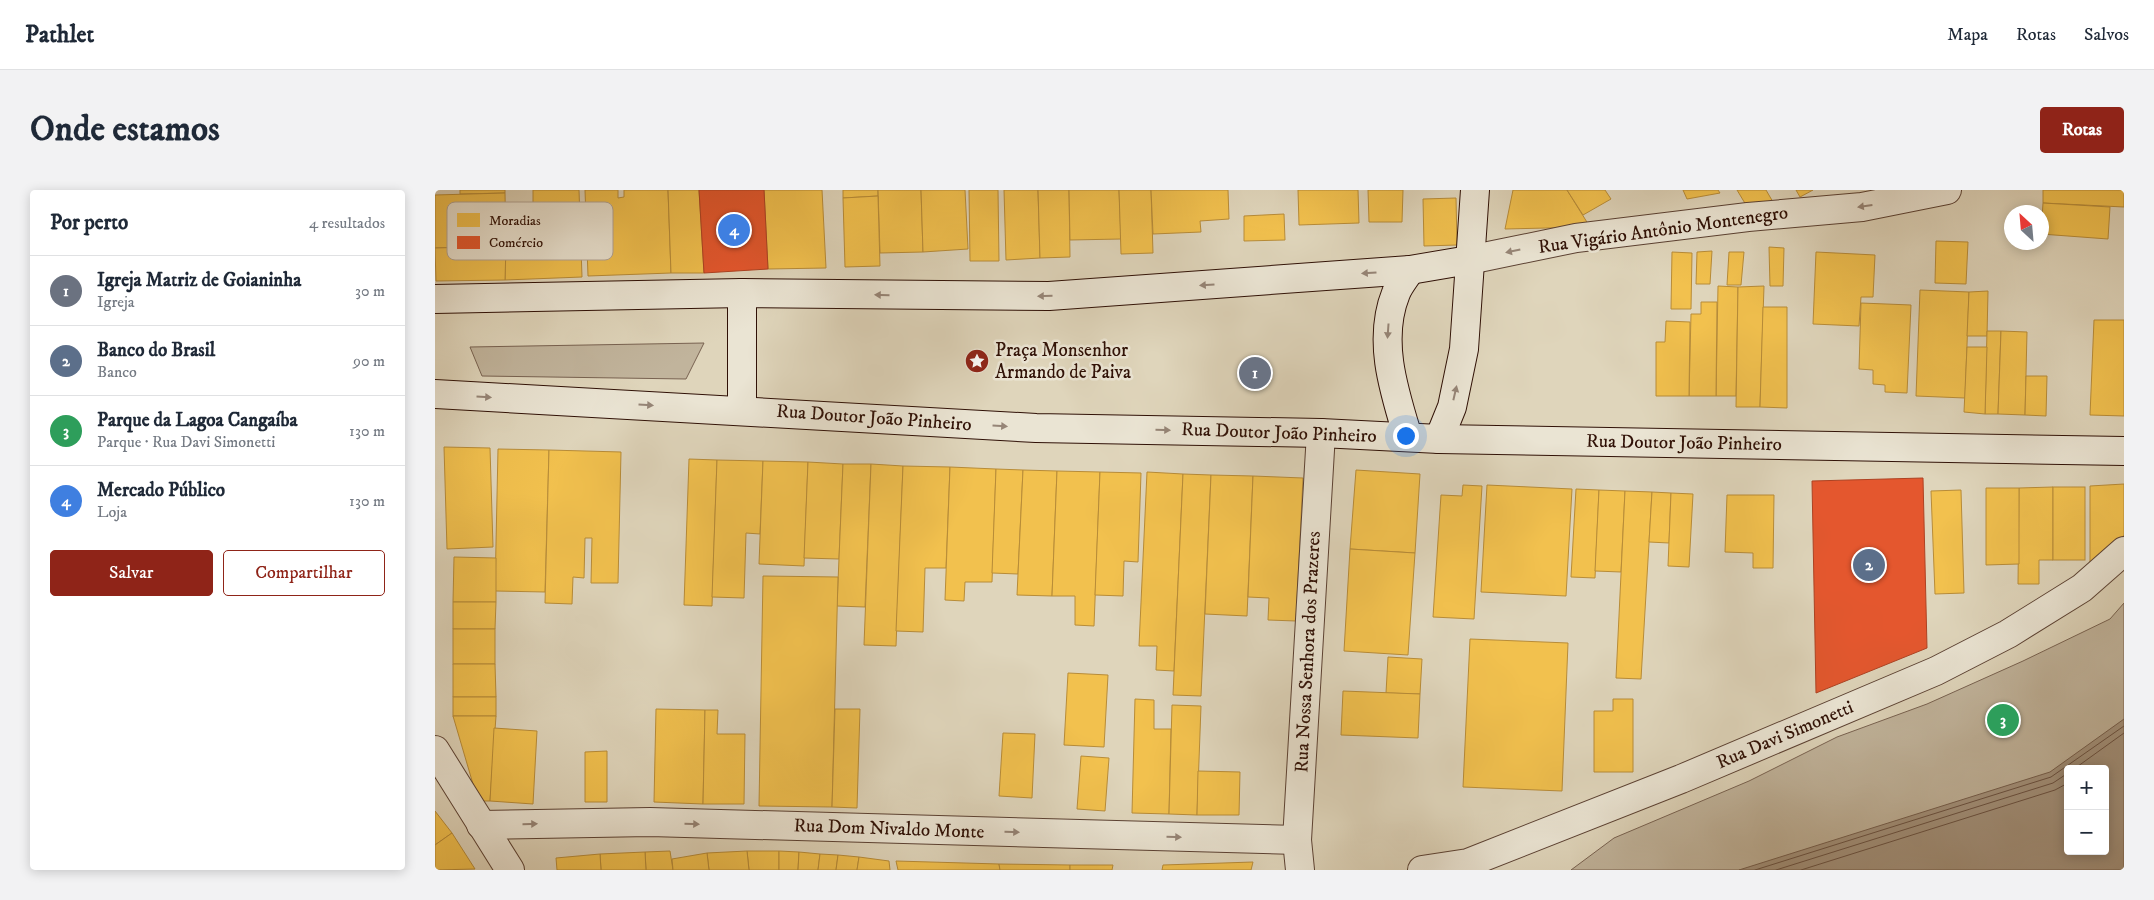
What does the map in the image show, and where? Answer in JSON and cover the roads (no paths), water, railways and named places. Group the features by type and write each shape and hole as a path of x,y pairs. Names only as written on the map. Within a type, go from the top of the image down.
{"street":[{"path":"1439,440 1452,407 1464,349 1475,190"},
{"name":"Rua Vigário Antônio Montenegro","path":"1469,260 1576,238 1739,218 1862,207 1947,190"},
{"path":"435,299 742,293 1049,296 1410,270 1469,260"},
{"path":"1408,437 1389,365 1387,330 1396,292 1410,270"},
{"path":"742,293 742,410"},
{"name":"Rua Doutor João Pinheiro","path":"435,394 1036,428 1321,433 1439,440 2124,451"},
{"name":"Rua Nossa Senhora dos Prazeres","path":"1300,870 1297,840 1321,433"},
{"name":"Rua Davi Simonetti","path":"1422,870 1468,862 1681,779 1936,672 2008,634 2082,588 2124,551"},
{"path":"435,750 510,870"},
{"name":"Rua Dom Nivaldo Monte","path":"481,825 650,822 1297,840"}],"water":[{"path":"2124,719 2124,870 1739,870 2050,772"}],"place":[{"name":"Mercado Público","path":"734,230"},
{"name":"Praça Monsenhor Armando de Paiva","path":"977,361"},
{"name":"Igreja Matriz de Goianinha","path":"1255,373"},
{"name":"Banco do Brasil","path":"1869,565"},
{"name":"Parque da Lagoa Cangaíba","path":"2003,720"}]}
